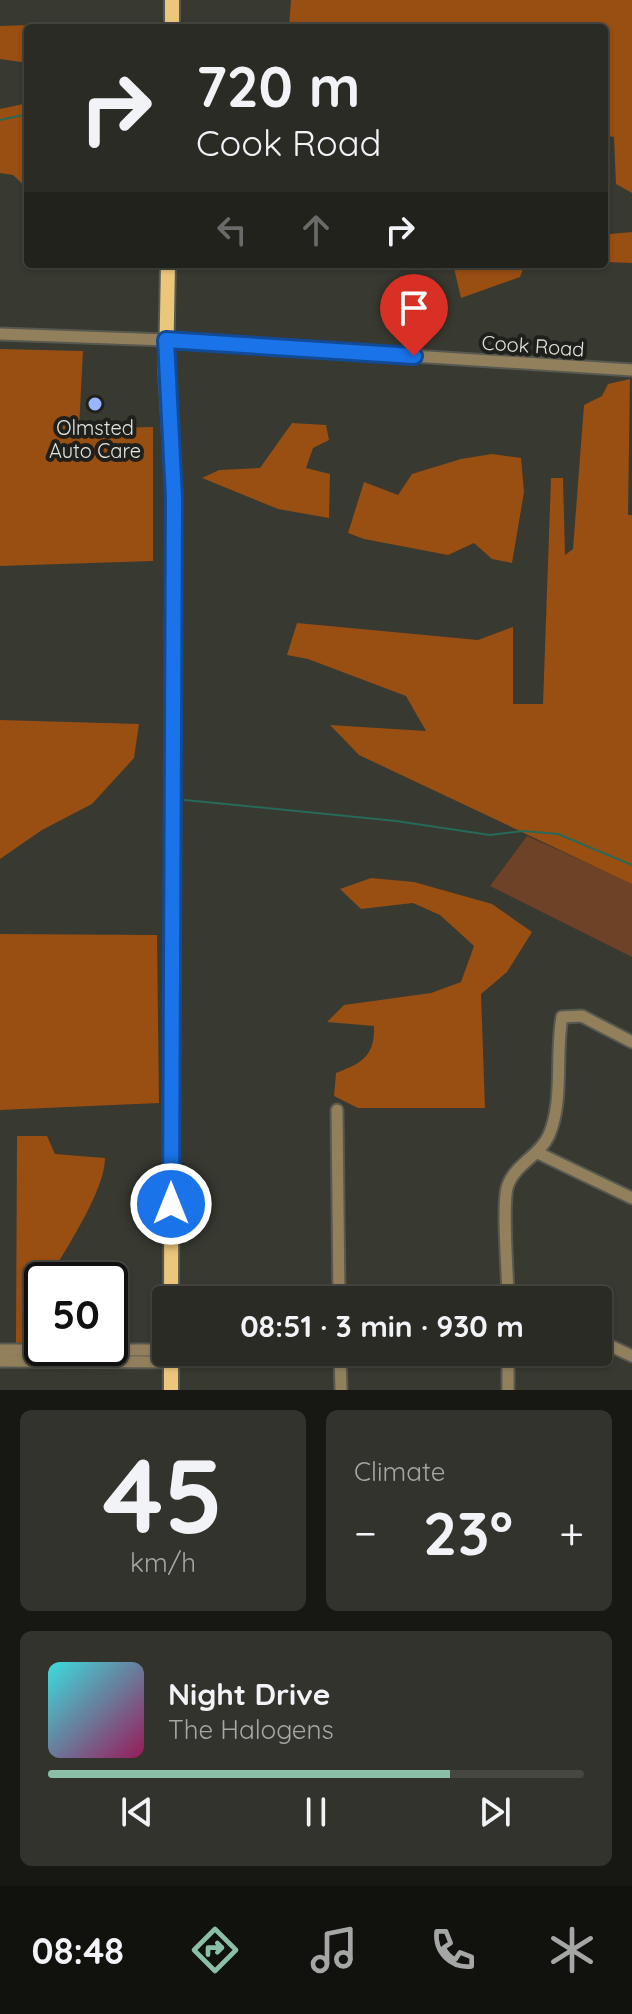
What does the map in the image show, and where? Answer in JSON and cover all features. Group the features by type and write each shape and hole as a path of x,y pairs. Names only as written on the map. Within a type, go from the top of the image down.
{"main road":[{"path":"172,0 172,24"},
{"path":"168,268 166,340 174,498 171,1286"},
{"path":"170,1366 171,1390"}],"street":[{"name":"Cook Road","path":"0,334 166,340 632,370"},
{"path":"509,1286 507,1187 518,1169 538,1153 549,1134 554,1113 562,1017 582,1016 632,1042"},
{"path":"337,1110 339,1286"},
{"path":"538,1153 632,1198"},
{"path":"612,1347 632,1356"},
{"path":"0,1350 152,1354"},
{"path":"0,1361 152,1356"},
{"path":"340,1366 341,1390"},
{"path":"508,1366 508,1390"}],"shaded area":[{"path":"291,0 632,0 632,193 616,184 614,137 608,136 608,24 289,24"},
{"path":"24,25 24,62 0,59 0,26"},
{"path":"24,104 24,185 13,175 0,173 0,109"},
{"path":"632,232 632,263 608,262 610,234"},
{"path":"454,268 523,268 520,277 461,298"},
{"path":"0,349 83,351 79,429 153,427 153,561 0,566"},
{"path":"630,379 628,515 632,515 632,884 359,755 330,725 426,731 406,696 308,659 287,655 297,623 478,640 513,627 513,704 543,704 551,478 563,478 565,555 573,549 584,405 602,396 608,384"},
{"path":"292,423 326,425 329,440 313,448 306,468 330,474 329,518 278,509 202,478 219,470 260,468"},
{"path":"492,454 521,458 524,492 512,563 492,559 474,543 448,555 364,539 348,533 364,482 398,495 412,474 461,459"},
{"path":"0,720 139,724 134,758 92,804 42,830 0,859"},
{"path":"527,836 632,883 632,957 490,886"},
{"path":"371,878 414,882 492,904 532,932 507,972 481,994 485,1108 358,1108 334,1096 336,1073 365,1057 372,1045 374,1026 327,1022 344,1005 431,993 461,982 474,946 440,915 413,903 361,909 340,889"},
{"path":"0,934 157,935 159,1103 0,1110"},
{"path":"17,1136 47,1136 55,1154 105,1158 99,1186 58,1262 24,1262 24,1346 16,1346"}],"waterway":[{"path":"0,120 24,115"},
{"path":"185,800 396,821 490,835 523,831 558,834 632,865"}],"place":[{"name":"Olmsted Auto Care","path":"95,404"}],"route":[{"path":"171,1204 174,498 166,340 414,356"}]}
